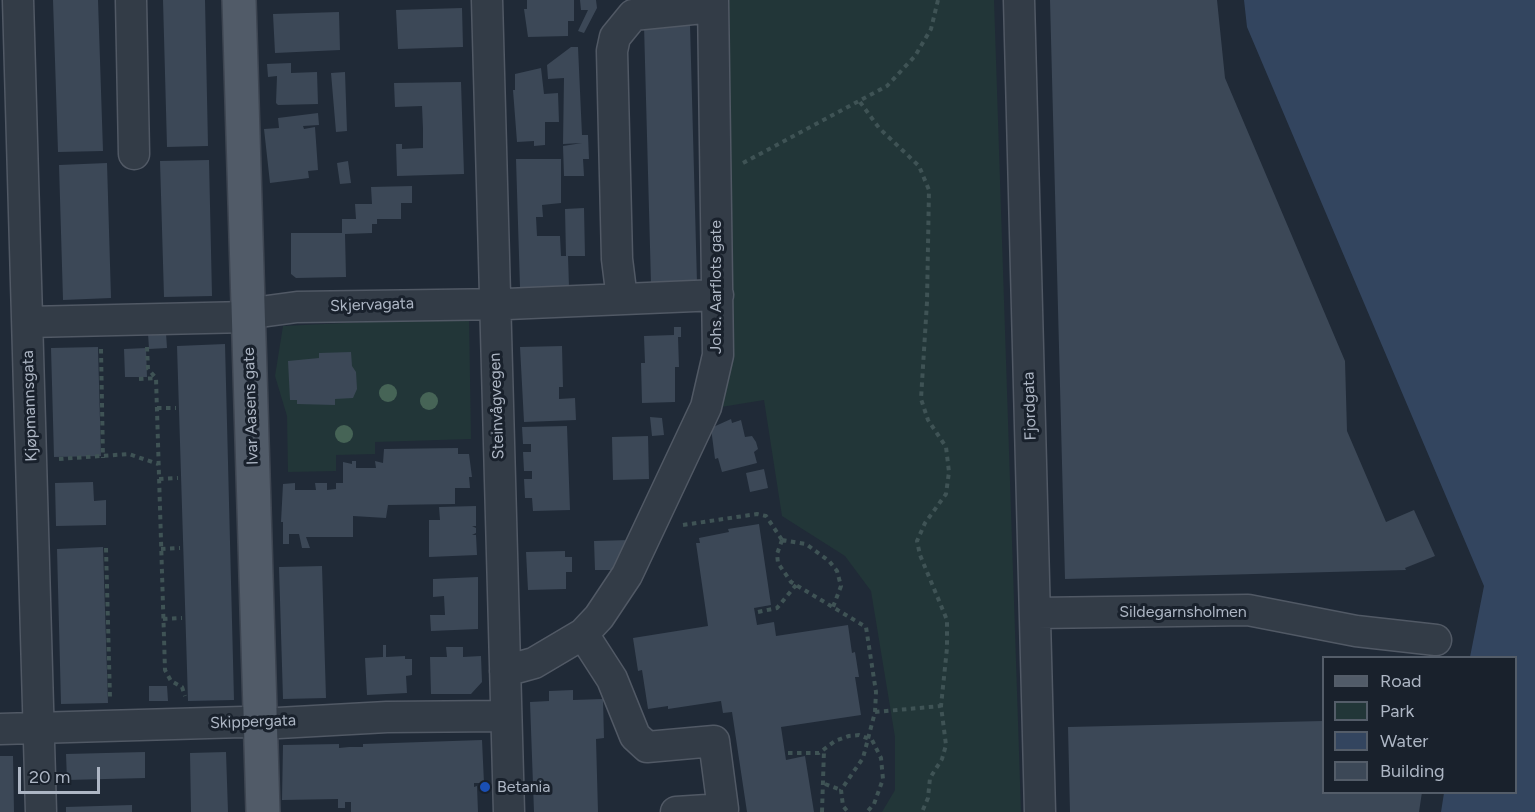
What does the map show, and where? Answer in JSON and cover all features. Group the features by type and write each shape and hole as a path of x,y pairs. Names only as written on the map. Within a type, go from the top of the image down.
{"main road":[{"name":"Ivar Aasens gate","path":"238,0 263,812"}],"street":[{"name":"Kjøpmannsgata","path":"18,0 41,812"},
{"path":"131,0 134,154"},
{"name":"Steinvågvegen","path":"487,0 500,304 505,716 509,812"},
{"name":"Fjordgata","path":"1018,0 1040,812"},
{"path":"622,299 617,259 612,51 615,37 633,15 713,4"},
{"name":"Johs. Aarflots gate","path":"505,671 534,663 583,634 614,596 650,527 706,407 718,356 713,4"},
{"name":"Skjervagata","path":"28,322 248,317 260,312 297,307 500,304 718,295"},
{"name":"Sildegarnsholmen","path":"1036,613 1248,610 1356,631 1436,640"},
{"path":"583,634 612,679 635,736 647,747 714,741 723,809 676,812"},
{"name":"Skippergata","path":"0,729 110,725 261,724 387,717 505,716"}],"path":[{"path":"716,171 734,167 761,155 887,86 915,56 931,30 938,0"},
{"path":"860,102 879,128 919,166 929,190 927,302 921,399 928,420 946,447 949,472 946,494 925,523 917,541 920,555 947,620 941,706 946,744 942,759 930,778 928,798 922,812"},
{"path":"100,321 103,458"},
{"path":"139,379 156,378 165,670 171,681 182,687 185,693"},
{"path":"157,408 176,408"},
{"path":"66,459 103,458 129,454 159,464"},
{"path":"159,478 178,478"},
{"path":"650,527 757,514 766,516 782,540 806,544 829,561 837,571 841,586 833,607"},
{"path":"782,540 777,554 778,563 786,576 796,585 866,627 874,681 875,712 862,758 841,790 843,806 848,812"},
{"path":"106,548 110,725"},
{"path":"161,549 180,548"},
{"path":"759,612 777,608 796,585"},
{"path":"163,619 182,618"},
{"path":"875,712 941,706"},
{"path":"788,753 819,753 835,741 849,736 859,735 869,738 881,758 883,779 874,804 867,812"},
{"path":"822,812 825,784 824,750"},
{"path":"825,784 841,790"}],"green space":[{"path":"723,0 994,0 1021,812 882,812 895,790 895,737 871,591 845,556 782,516 764,400 715,408 731,355 732,302"},
{"path":"469,317 471,439 375,442 375,454 336,455 336,471 288,472 287,416 275,376 283,326"}],"water":[{"path":"1244,0 1535,0 1535,812 1441,812 1444,794 1517,794 1517,656 1470,656 1484,586 1247,27"}],"building":[{"path":"53,0 98,0 103,151 58,152"},
{"path":"163,0 205,0 208,146 167,147"},
{"path":"527,0 574,0 574,21 568,21 568,36 528,37 524,9 527,9"},
{"path":"580,0 596,0 597,8 584,33 578,31 588,10 581,10"},
{"path":"1050,0 1217,0 1225,78 1345,361 1347,431 1386,522 1414,510 1435,556 1405,568 1406,570 1065,579"},
{"path":"462,8 463,47 398,49 396,10"},
{"path":"339,12 340,50 275,53 273,14"},
{"path":"690,24 697,283 651,284 644,25"},
{"path":"571,47 578,47 582,135 588,135 589,159 583,159 584,176 564,176 563,146 582,143 563,144 564,78 548,79 547,65"},
{"path":"291,63 291,73 317,72 318,104 278,105 276,103 277,76 268,77 267,64"},
{"path":"541,68 544,94 558,93 559,122 545,122 545,145 534,146 534,141 517,142 513,90 515,90 515,74"},
{"path":"345,72 347,131 336,132 331,73"},
{"path":"461,82 464,174 397,176 396,144 402,144 402,149 423,148 423,129 422,106 395,107 394,83"},
{"path":"318,113 319,125 303,126 304,129 315,127 318,170 308,171 309,178 270,183 264,129 279,128 278,118"},
{"path":"516,159 561,159 561,203 542,205 543,217 536,217 537,236 560,236 561,256 566,256 565,209 584,208 585,256 568,256 569,287 520,288"},
{"path":"209,160 212,296 164,297 160,161"},
{"path":"348,161 351,183 340,184 337,163"},
{"path":"107,163 111,298 63,300 59,165"},
{"path":"412,186 412,203 401,203 401,219 377,219 377,224 372,224 372,233 345,234 346,277 296,278 291,274 291,233 342,233 342,219 356,219 355,204 372,204 371,187"},
{"path":"674,327 681,327 681,337 678,337 679,367 675,367 675,402 642,403 641,363 645,363 644,336 674,335"},
{"path":"148,333 166,333 167,348 149,349"},
{"path":"225,344 234,700 188,701 177,346"},
{"path":"562,346 563,387 559,387 559,399 575,398 576,420 524,422 520,347"},
{"path":"98,347 101,456 54,457 51,348"},
{"path":"146,348 147,377 125,377 124,349"},
{"path":"351,352 357,389 353,398 335,399 335,405 297,404 297,400 290,400 288,361 319,358 319,353"},
{"path":"650,417 662,418 664,435 652,436"},
{"path":"731,419 732,423 741,420 745,437 752,436 756,442 758,449 754,452 757,463 722,472 718,458 715,459 711,428"},
{"path":"567,426 570,510 533,511 532,498 525,498 524,479 532,479 532,471 524,471 523,452 531,452 531,444 523,444 522,427"},
{"path":"648,436 649,479 613,480 612,437"},
{"path":"458,448 458,454 469,454 472,477 469,477 470,488 455,488 455,504 388,505 386,518 353,516 353,537 306,537 310,548 302,548 299,534 289,534 289,544 283,544 283,522 281,522 283,484 295,483 295,490 316,490 315,483 327,483 327,490 336,489 336,483 343,483 343,462 352,464 352,461 356,461 356,468 376,468 375,461 383,463 384,449"},
{"path":"764,469 768,488 750,492 746,473"},
{"path":"93,482 94,501 106,500 106,525 56,526 55,483"},
{"path":"476,506 476,526 472,526 476,528 476,533 472,535 476,535 477,555 429,557 429,520 440,520 439,507"},
{"path":"759,524 771,605 754,608 757,625 774,622 776,636 848,625 852,653 855,652 859,677 855,677 861,715 781,727 786,760 805,756 814,812 747,812 732,712 723,713 721,701 668,709 668,706 648,709 642,670 638,671 633,638 708,626 696,543 700,543 699,538 729,532 728,529"},
{"path":"630,540 617,570 595,570 594,541"},
{"path":"103,547 108,703 61,704 57,549"},
{"path":"565,551 565,557 572,557 572,572 566,572 566,589 528,590 526,552"},
{"path":"322,566 326,698 283,699 279,567"},
{"path":"478,577 478,629 431,631 430,615 445,615 444,596 433,597 433,579"},
{"path":"383,645 386,645 386,657 405,656 405,659 412,659 412,675 406,676 407,693 367,695 365,658 383,657"},
{"path":"446,647 463,647 463,657 481,656 482,682 471,694 431,694 430,657 447,657"},
{"path":"149,686 167,686 168,701 149,701"},
{"path":"573,690 573,700 603,699 604,738 596,739 598,812 534,812 530,702 549,701 549,691"},
{"path":"1322,721 1322,794 1422,794 1419,812 1070,812 1068,727"},
{"path":"482,740 484,783 474,783 474,787 477,786 478,812 351,812 351,802 345,802 345,808 338,808 338,799 282,800 283,745 339,744 339,748 363,747 363,744"},
{"path":"145,752 145,778 67,780 66,754"},
{"path":"226,752 228,812 191,812 190,753"},
{"path":"0,756 13,756 14,812 0,812"},
{"path":"132,805 132,812 66,812 66,807"}],"place":[{"name":"Betania","path":"485,787"}]}
